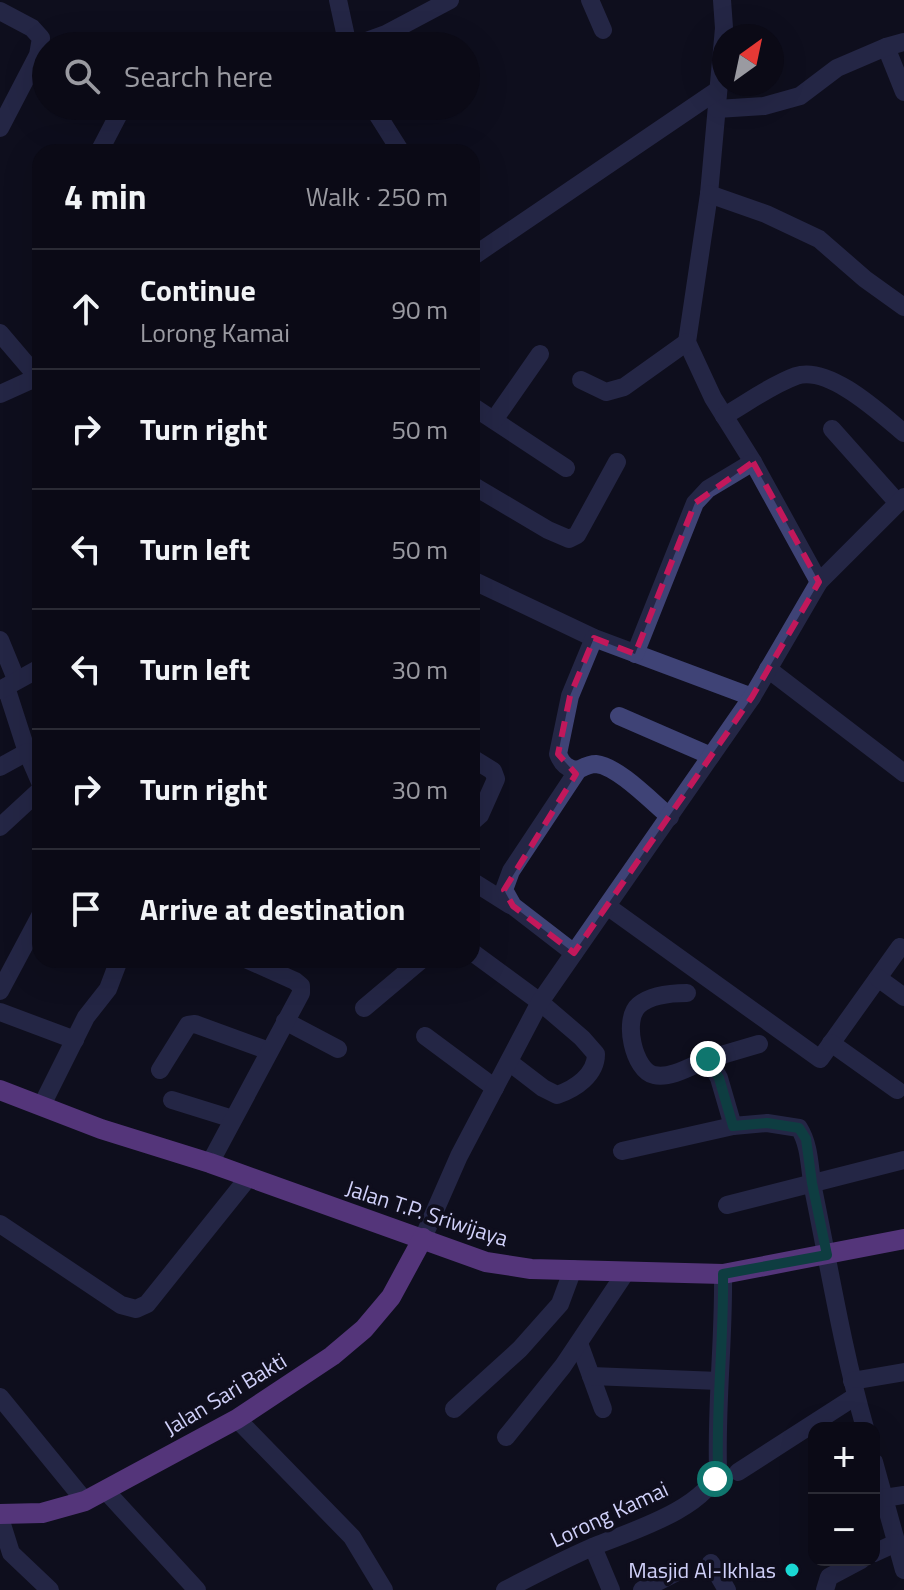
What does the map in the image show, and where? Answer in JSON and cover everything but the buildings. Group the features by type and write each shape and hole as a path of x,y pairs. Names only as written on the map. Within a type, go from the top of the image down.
{"main road":[{"name":"Jalan T.P. Sriwijaya","path":"0,1090 101,1129 210,1163 486,1262 531,1269 723,1274 904,1239"},
{"name":"Jalan Sari Bakti","path":"0,1516 42,1513 85,1501 237,1419 332,1356 364,1329 391,1297 423,1238"}],"street":[{"path":"338,0 346,32"},
{"path":"390,32 450,0"},
{"path":"590,0 603,30"},
{"path":"722,0 724,28 709,194 687,342 724,416 819,582"},
{"path":"0,11 37,32"},
{"path":"480,252 718,100 764,106 800,96 837,68 895,44 904,92"},
{"path":"0,128 32,67"},
{"path":"103,144 116,120"},
{"path":"381,120 396,144"},
{"path":"709,194 766,214 819,239 865,279 904,307"},
{"path":"0,333 32,370"},
{"path":"581,380 606,392 624,387 687,342"},
{"path":"494,420 540,354"},
{"path":"724,416 796,376 811,374 833,382 868,403 904,433"},
{"path":"0,394 32,381"},
{"path":"480,411 566,468"},
{"path":"423,1238 459,1156 540,1002 752,697 819,582 901,500 832,429"},
{"path":"480,490 569,539 577,535 617,462"},
{"path":"635,654 695,503 708,489 753,462"},
{"path":"480,584 594,638 752,697"},
{"path":"578,770 568,768 558,754 570,696 594,638"},
{"path":"0,640 7,685 32,764"},
{"path":"768,669 904,773"},
{"path":"7,685 32,672"},
{"path":"619,716 711,756"},
{"path":"0,767 27,752"},
{"path":"480,763 493,771 496,779 480,815"},
{"path":"513,906 504,890 505,881 578,770 600,764 624,778 670,817"},
{"path":"0,827 32,797"},
{"path":"480,886 513,906 574,953"},
{"path":"607,906 820,1059 900,947"},
{"path":"0,991 32,931"},
{"path":"480,958 540,1002 593,1048 596,1062 588,1076 557,1095 509,1062"},
{"path":"42,1105 86,1017 108,989 116,968"},
{"path":"210,1163 301,993 301,986 295,981 266,968"},
{"path":"364,1008 412,968"},
{"path":"878,978 904,997"},
{"path":"687,993 666,994 639,1005 631,1016 630,1030 638,1059 645,1071 666,1075 759,1044"},
{"path":"0,1012 75,1040"},
{"path":"285,1021 338,1049"},
{"path":"160,1070 188,1025 195,1024 269,1051"},
{"path":"425,1036 495,1088"},
{"path":"831,1043 897,1090"},
{"path":"708,1059 719,1078 733,1126"},
{"path":"172,1100 233,1119"},
{"path":"622,1151 733,1126 767,1123 799,1128 806,1139 812,1183 863,1422"},
{"path":"727,1205 904,1160"},
{"path":"0,1224 121,1305 136,1309 147,1304 248,1178"},
{"path":"454,1409 520,1349 560,1304 573,1269"},
{"path":"506,1437 579,1343 626,1272"},
{"name":"Lorong Kamai","path":"505,1590 593,1547 652,1523 708,1489 715,1479 718,1469 719,1381 724,1326 723,1274"},
{"path":"579,1343 603,1409"},
{"path":"738,1472 854,1388 904,1372"},
{"path":"591,1376 719,1381"},
{"path":"0,1397 85,1501"},
{"path":"237,1419 352,1537 384,1590"},
{"path":"880,1484 904,1570"},
{"path":"105,1490 197,1590"},
{"path":"884,1498 904,1495"},
{"path":"0,1516 11,1553 50,1590"},
{"path":"880,1550 896,1543"},
{"path":"593,1547 611,1590"},
{"path":"711,1563 727,1590"},
{"path":"825,1590 829,1577 850,1566"},
{"path":"642,1590 675,1573"}],"highlighted area":[{"path":"753,462 819,582 752,697 574,953 513,906 504,890 576,774 558,754 570,696 594,638 635,654 695,503"}],"place":[{"name":"Masjid Al-Ikhlas","path":"792,1570"}],"route":[{"path":"708,1059 719,1078 733,1126 786,1124 799,1128 806,1139 827,1255 723,1274 724,1326 717,1427 718,1469 715,1479"}]}
